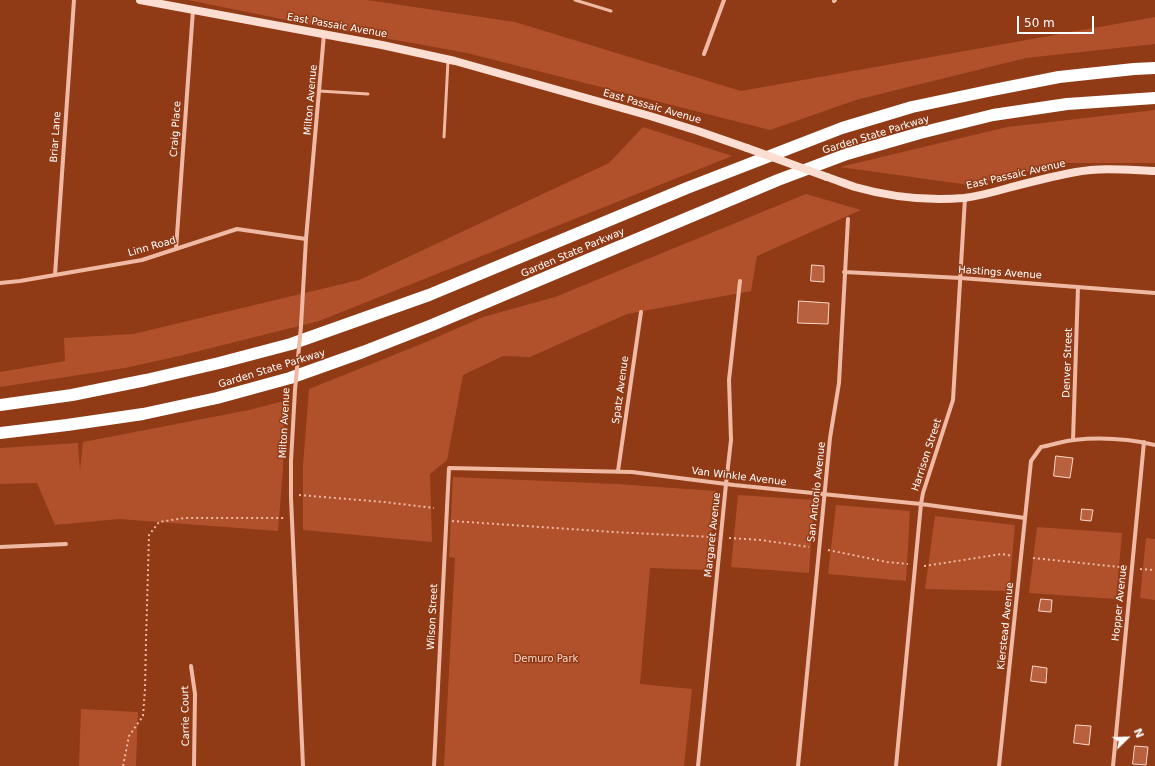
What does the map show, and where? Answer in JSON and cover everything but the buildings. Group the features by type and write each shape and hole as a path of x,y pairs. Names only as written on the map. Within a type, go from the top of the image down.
{"highway":[{"name":"Garden State Parkway","path":"0,405 72,395 146,380 291,344 429,295 679,191 842,128 905,109 1059,77 1155,68"},
{"name":"Garden State Parkway","path":"0,433 143,414 217,398 290,378 363,352 439,322 778,180 847,154 993,115 1067,104 1155,98"}],"main road":[{"name":"East Passaic Avenue","path":"140,0 382,45 448,60 650,116 698,131 856,187 882,193 937,199 965,198 1078,171 1102,169 1155,171"}],"street":[{"name":"Briar Lane","path":"55,275 74,0"},
{"path":"704,54 724,0"},
{"name":"Craig Place","path":"176,249 193,10"},
{"name":"Milton Avenue","path":"303,766 291,498 291,461 306,239 324,34"},
{"name":"Harrison Street","path":"896,766 921,504 923,493 953,400 965,198"},
{"name":"San Antonio Avenue","path":"798,766 824,494 830,438 839,383 848,219"},
{"name":"Linn Road","path":"0,283 20,281 142,260 238,229 306,239"},
{"name":"Hastings Avenue","path":"844,272 961,278 1155,292"},
{"name":"Margaret Avenue","path":"698,766 726,484 732,440 729,380 740,281"},
{"name":"Denver Street","path":"1073,440 1078,287"},
{"name":"Spatz Avenue","path":"618,471 641,312"},
{"path":"1073,440 1100,439 1144,442 1155,445"},
{"name":"Kierstead Avenue","path":"999,766 1031,461 1041,447 1073,440"},
{"name":"Hopper Avenue","path":"1113,766 1144,442"},
{"name":"Van Winkle Avenue","path":"449,468 632,472 726,484 921,504 1025,518"},
{"name":"Wilson Street","path":"434,766 449,468"},
{"path":"0,547 66,544"},
{"name":"Carrie Court","path":"191,666 195,694 194,766"}],"lane":[{"path":"576,0 611,11"},
{"path":"444,137 448,60"},
{"path":"320,90 368,94"}],"path":[{"path":"299,495 434,508"},
{"path":"124,766 130,736 143,716 149,535 159,522 185,518 284,518"},
{"path":"446,520 606,532 713,537"},
{"path":"729,538 761,540 809,547"},
{"path":"828,550 887,562 908,564"},
{"path":"924,566 1002,554 1013,556"},
{"path":"1032,558 1120,567"},
{"path":"1140,569 1155,570"}],"green space":[{"path":"188,0 367,0 515,22 741,91 1155,17 1155,44 1026,58 856,100 770,130 467,53 301,23"},
{"path":"1155,110 1155,163 1064,163 969,185 840,167 1007,127"},
{"path":"643,127 732,156 319,321 125,368 0,387 0,372 65,361 64,338 133,334 359,280 609,163"},
{"path":"806,194 861,210 757,256 751,291 627,314 530,357 503,356 463,375 447,460 430,474 432,542 303,530 303,465 309,389 426,342 483,317 555,297"},
{"path":"284,401 283,468 278,531 119,519 55,525 37,483 0,484 0,448 78,443 80,471 83,442 249,410"},
{"name":"Demuro Park","path":"453,477 616,484 716,491 708,570 650,568 640,684 692,689 684,766 444,766 455,558 449,557"},
{"path":"738,495 814,500 809,573 731,567"},
{"path":"836,505 910,511 906,581 828,574"},
{"path":"935,516 1015,525 1009,591 925,589"},
{"path":"1037,527 1122,533 1116,599 1029,593"},
{"path":"1146,538 1155,539 1155,600 1140,598"},
{"path":"81,709 138,712 136,766 79,766"}]}
